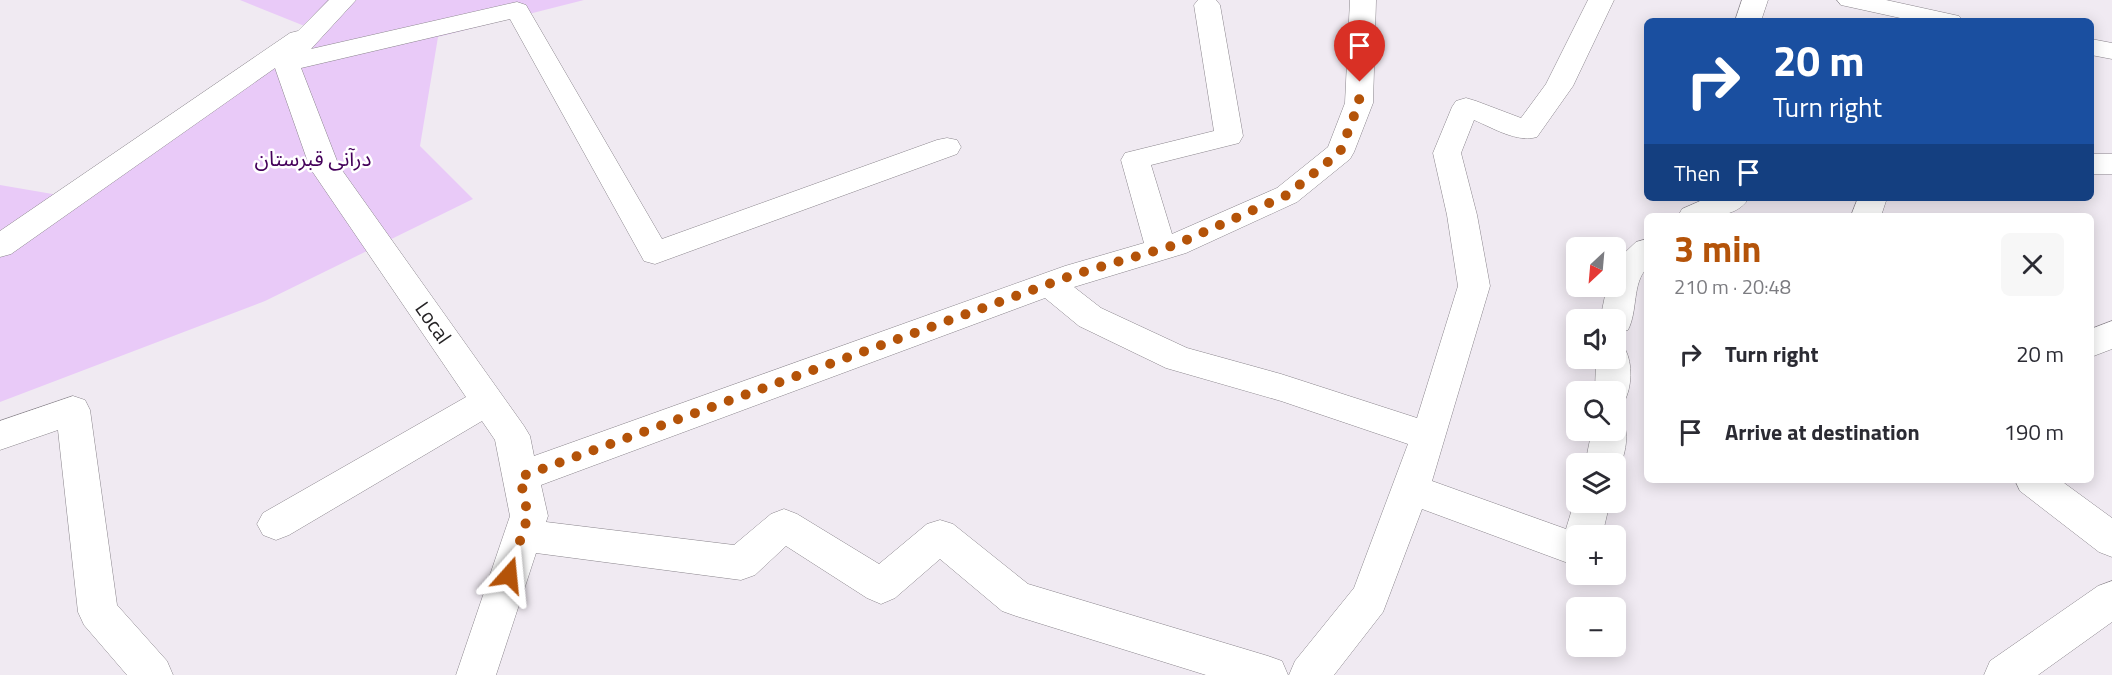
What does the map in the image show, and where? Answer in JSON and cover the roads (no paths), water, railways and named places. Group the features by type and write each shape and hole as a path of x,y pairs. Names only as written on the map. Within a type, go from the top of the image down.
{"street":[{"path":"286,63 313,30 344,0"},
{"path":"520,477 1049,284 1161,249 1287,195 1340,152 1359,103 1363,0"},
{"path":"1309,675 1369,599 1429,436 1474,286 1462,215 1447,153 1466,107 1527,131 1559,86 1600,0"},
{"path":"1749,18 1755,0"},
{"path":"1834,18 1836,0"},
{"path":"1850,0 1936,18"},
{"path":"1161,249 1135,160 1228,136 1208,5"},
{"path":"286,63 517,10 655,253 947,147"},
{"path":"0,246 313,30"},
{"path":"2094,48 2112,51"},
{"name":"Local","path":"286,63 326,168 512,436 528,516 476,675"},
{"path":"2094,164 2112,164"},
{"path":"1700,213 1727,201"},
{"path":"1618,309 1626,270 1644,253"},
{"path":"1049,284 1090,317 1178,359 1281,388 1429,436"},
{"path":"2094,343 2112,334"},
{"path":"276,525 488,401"},
{"path":"0,436 74,410 98,612 153,675"},
{"path":"2037,483 2112,540"},
{"path":"1411,489 1566,545"},
{"path":"522,535 741,563 784,525 881,586 940,536 1016,598 1268,675"},
{"path":"2004,675 2112,599"}],"park label":[{"name":"درآنی قبرستان","path":"313,159"}]}
